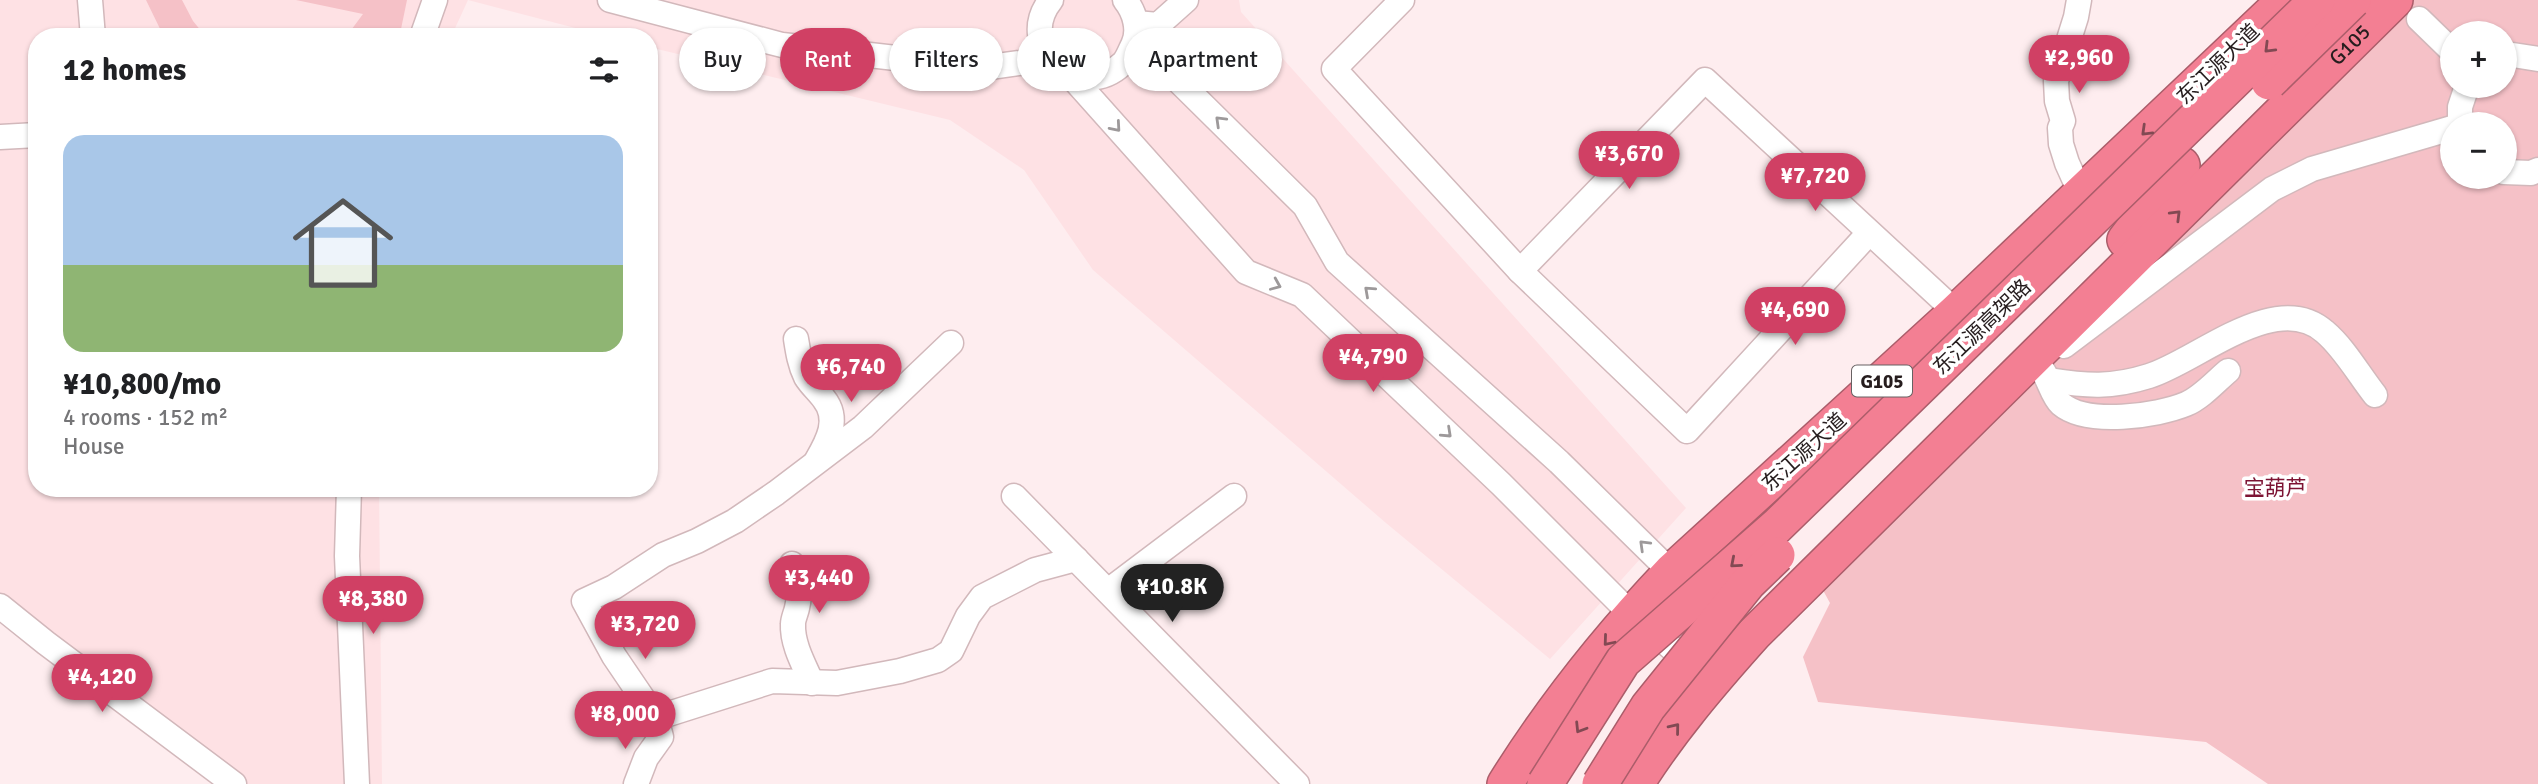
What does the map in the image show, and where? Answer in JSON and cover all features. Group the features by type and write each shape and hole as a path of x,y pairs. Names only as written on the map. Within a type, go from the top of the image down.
{"highway":[{"name":"东江源大道","path":"1505,784 1580,674 1671,572 1956,312 2285,0"},
{"name":"东江源高架路","path":"1600,784 1648,707 1748,583 2174,157 2317,0"},
{"name":"东江源高架路","path":"1545,784 1623,661 1777,526 2174,157 2353,0"},
{"name":"G105","path":"1636,784 1659,747 1754,634 1831,557 2407,10"},
{"path":"1720,528 1840,439 2098,196 2174,157"},
{"path":"1831,557 1874,492 2106,267 2174,157"}],"street":[{"path":"90,0 92,28"},
{"path":"425,28 435,0"},
{"path":"610,0 782,45 983,68 1017,63"},
{"path":"1040,28 1045,7 1051,0"},
{"path":"1125,0 1131,7 1135,28"},
{"path":"1147,28 1158,25 1186,0"},
{"path":"1402,0 1334,69 1520,271 1686,431 1869,233"},
{"path":"2079,0 2056,81 2057,101 2063,121 2060,128 2061,144 2081,194"},
{"path":"2407,10 2440,40"},
{"path":"2517,56 2538,59"},
{"path":"1520,271 1705,80 1956,312"},
{"path":"1084,91 1247,272 1302,295 1501,484 1631,614 1712,682"},
{"path":"1194,91 1305,206 1337,262 1559,462 1671,572 1754,634"},
{"path":"1862,536 2044,372 2272,188 2312,169 2440,132"},
{"path":"0,137 28,135"},
{"path":"2517,172 2531,173 2538,170"},
{"path":"2044,372 2087,386 2146,377 2166,370 2216,341 2260,323 2304,320 2324,331 2375,395"},
{"path":"796,339 804,373 826,401 831,418 831,437 815,464"},
{"path":"636,784 646,758 661,737 656,718 614,656 584,601 614,587 663,555 735,521 863,427 951,343"},
{"path":"2044,372 2059,403 2077,413 2131,416 2147,415 2188,404 2228,370"},
{"path":"1014,496 1297,784"},
{"path":"1108,591 1234,496"},
{"path":"349,497 347,556 357,784"},
{"path":"656,718 772,681 836,683 938,660 951,651 968,616 982,597 1035,570 1076,559"},
{"path":"792,564 799,581 793,623 794,636 812,683"},
{"path":"0,606 234,784"}],"shaded area":[{"path":"0,0 468,0 455,28 28,28 28,497 379,497 382,784 243,784 0,594"},
{"path":"468,0 1239,0 1241,12 1255,28 1124,28 1124,91 1282,91 1282,58 1686,508 1550,659 1386,523 1093,270 1024,170 950,120 830,91 875,91 875,28 780,28 780,79 766,75 766,28 679,28 679,54 658,49 658,28 575,28"}],"green space":[{"path":"146,0 182,0 199,28 160,28"},
{"path":"296,0 407,0 401,28 353,28 363,14"},
{"name":"宝葫芦","path":"2402,0 2538,0 2538,784 2268,784 2206,742 1818,702 1803,657 1830,603 1809,565"}]}
